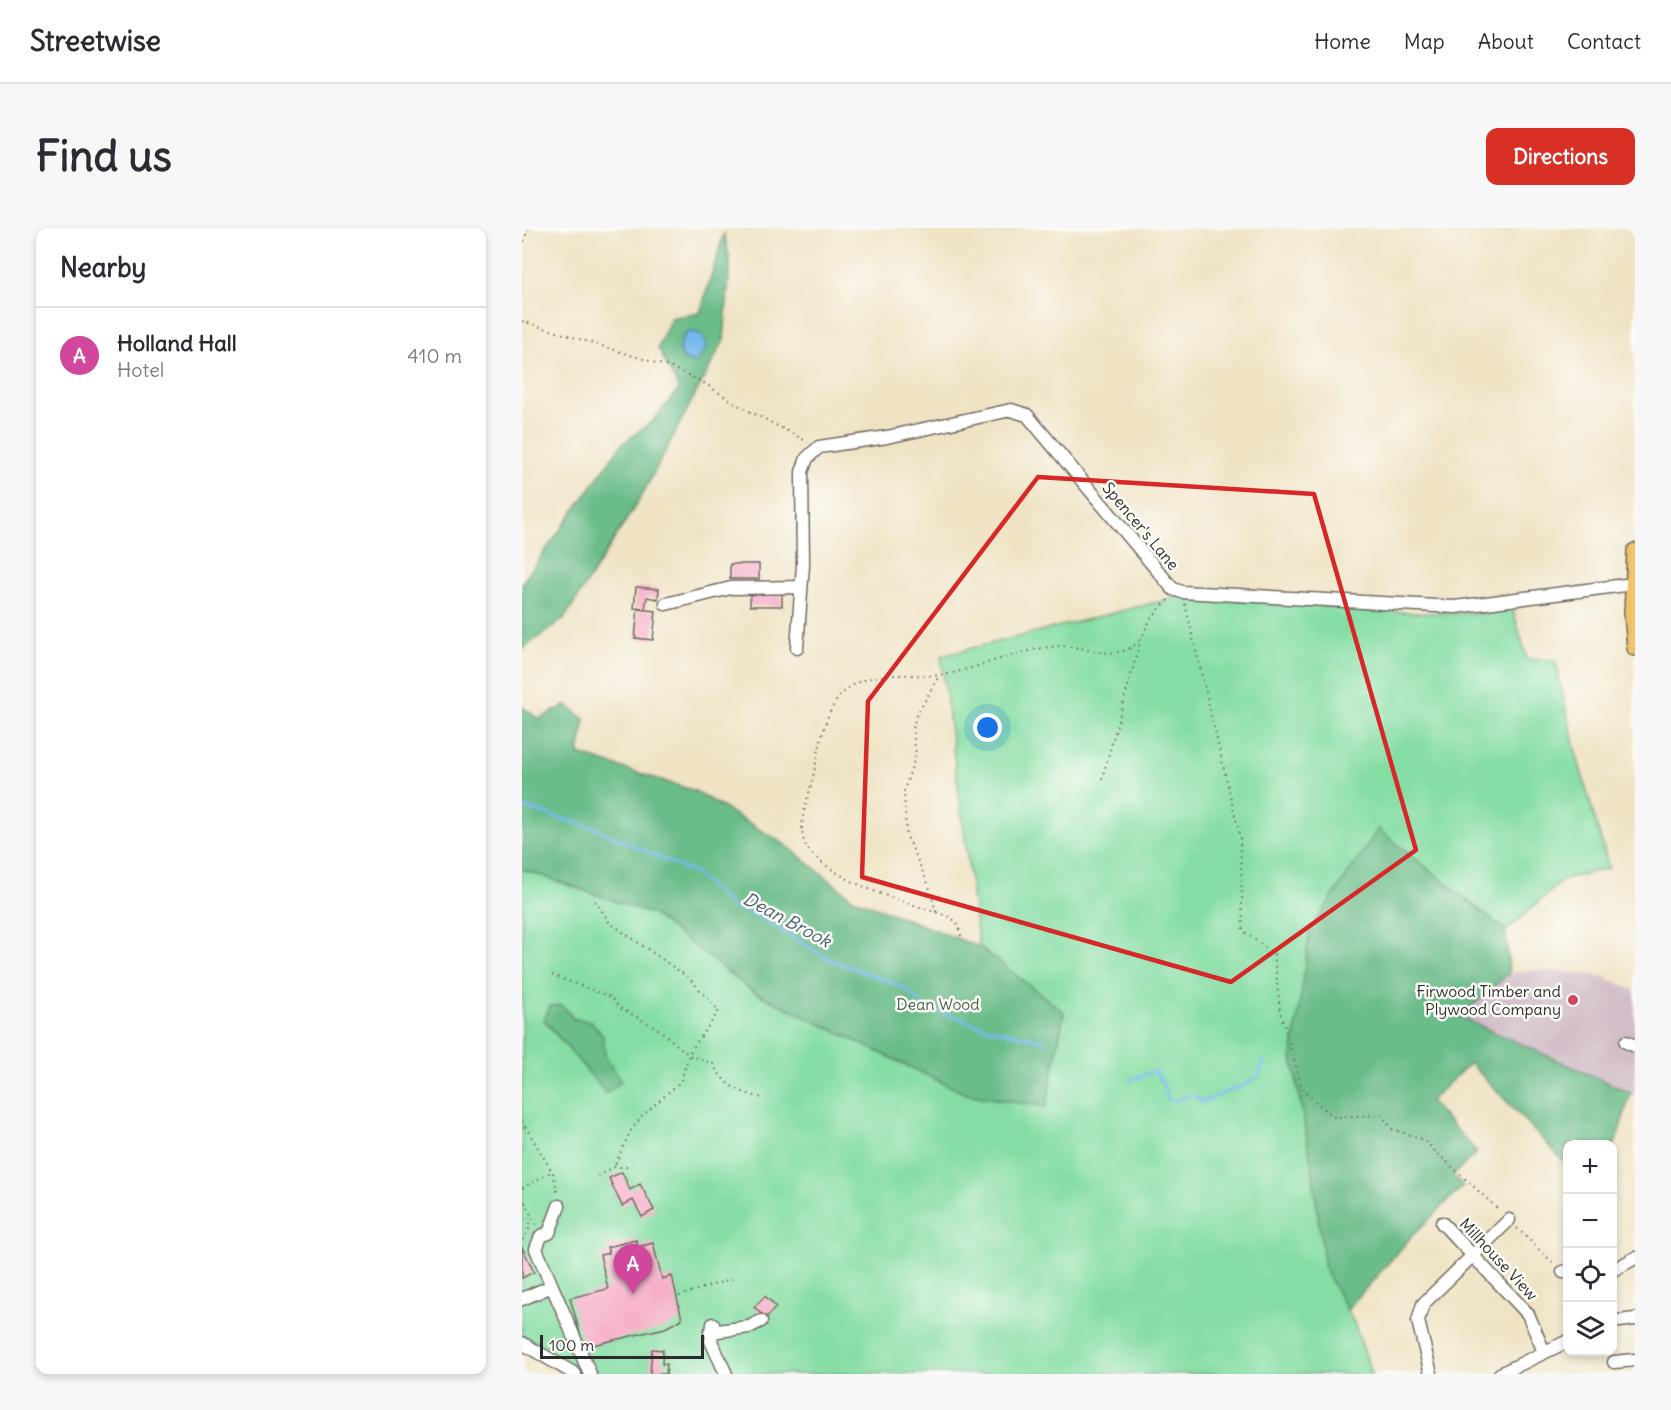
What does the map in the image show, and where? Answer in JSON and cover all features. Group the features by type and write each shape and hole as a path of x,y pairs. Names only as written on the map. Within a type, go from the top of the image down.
{"main road":[{"path":"1635,550 1633,584 1635,648"}],"street":[{"name":"Spencer's Lane","path":"819,447 887,437 1011,410 1027,415 1173,589 1182,592 1455,607 1633,584"},
{"path":"797,648 803,565 802,472 807,458 819,447"},
{"path":"666,604 731,588 801,587"},
{"path":"559,1206 549,1233 542,1236 536,1250 590,1374"},
{"path":"1431,1374 1418,1321 1423,1304 1509,1220"},
{"name":"Millhouse View","path":"1442,1223 1528,1314 1544,1352"},
{"path":"1617,1268 1631,1259"},
{"path":"522,1299 552,1286"},
{"path":"1617,1322 1635,1319"},
{"path":"726,1374 711,1341 712,1328 749,1328 761,1321"},
{"path":"522,1343 575,1374"},
{"path":"1500,1374 1563,1343"},
{"path":"1614,1362 1635,1360"}],"path":[{"path":"522,247 528,228"},
{"path":"522,321 672,368 701,381 736,404 819,447"},
{"path":"1102,779 1141,639 1160,606 1182,592 1240,837 1243,931 1274,954 1280,1011 1303,1091 1334,1117 1382,1115 1392,1129 1422,1139 1563,1270"},
{"path":"961,936 957,922 842,876 808,850 801,825 828,713 846,689 858,680 896,675 939,676 1052,646 1115,653 1131,649 1141,639"},
{"path":"936,912 929,886 906,834 904,790 916,755 913,729 916,716 939,676"},
{"path":"595,901 610,923 689,978 719,1011 689,1055 681,1081 642,1116 630,1132 614,1167"},
{"path":"552,975 611,997 620,1008 657,1028 689,1055 713,1064 722,1080 729,1086 763,1098"},
{"path":"522,1121 558,1185 559,1206"},
{"path":"598,1176 614,1167 629,1167"},
{"path":"522,1188 552,1172"},
{"path":"522,1197 531,1224 523,1242"},
{"path":"523,1203 542,1236"},
{"path":"679,1296 734,1278"}],"highlighted area":[{"path":"1038,477 1314,494 1416,850 1231,982 862,877 868,701"}],"shaded area":[{"path":"1539,970 1602,976 1635,991 1635,1095 1460,1017 1509,973"}],"green space":[{"path":"724,233 730,262 724,340 642,495 564,619 522,649 522,583 622,444 653,421 679,389 658,348 671,318 700,313"},
{"path":"1181,596 1418,613 1485,613 1512,607 1527,659 1555,660 1576,753 1609,868 1564,879 1506,931 1378,829 1292,1056 1311,1160 1325,1269 1355,1325 1372,1374 583,1374 522,1339 522,869 652,914 754,992 966,1094 1046,1107 1064,1013 979,947 941,656"},
{"name":"Dean Wood","path":"566,705 585,719 579,754 695,791 786,845 852,898 979,947 1064,1012 1046,1107 966,1094 754,992 652,914 522,869 522,707 539,719"},
{"path":"1378,829 1506,931 1509,973 1460,1017 1631,1093 1616,1140 1563,1140 1563,1161 1470,1063 1430,1101 1477,1152 1453,1175 1463,1186 1411,1237 1347,1310 1325,1270 1311,1160 1292,1056 1310,930"},
{"path":"562,1005 574,1019 591,1021 603,1036 605,1056 621,1082 606,1093 544,1020 550,1006"}],"water":[{"path":"696,332 705,338 706,349 695,363 685,360 680,353 680,343 686,333"}],"building":[{"path":"730,564 759,564 759,579 730,579"},
{"path":"636,587 659,589 658,599 647,597 645,609 634,608"},
{"path":"750,592 782,593 782,606 750,606"},
{"path":"638,609 656,611 653,640 635,638"},
{"path":"622,1172 630,1190 640,1184 654,1210 642,1217 633,1200 622,1206 609,1178"},
{"path":"636,1240 638,1247 653,1243 662,1279 672,1276 682,1319 665,1328 584,1347 570,1298 608,1289 600,1255 609,1253 607,1247"},
{"path":"522,1247 534,1272 522,1278"},
{"path":"765,1296 776,1307 766,1318 754,1307"},
{"path":"652,1349 663,1350 662,1364 667,1364 666,1374 650,1374"}],"waterway":[{"name":"Dean Brook","path":"522,807 595,828 696,874 733,907 759,917 829,959 903,987 925,1007 984,1027 1045,1041"},
{"name":"Dean Brook","path":"1194,1095 1202,1102 1246,1084 1259,1075 1264,1061"},
{"name":"Dean Brook","path":"1130,1080 1155,1071 1163,1084 1167,1099 1175,1101 1189,1096"}],"place":[{"name":"Firwood Timber and Plywood Company","path":"1573,1000"},
{"name":"Holland Hall","path":"633,1294"}]}
